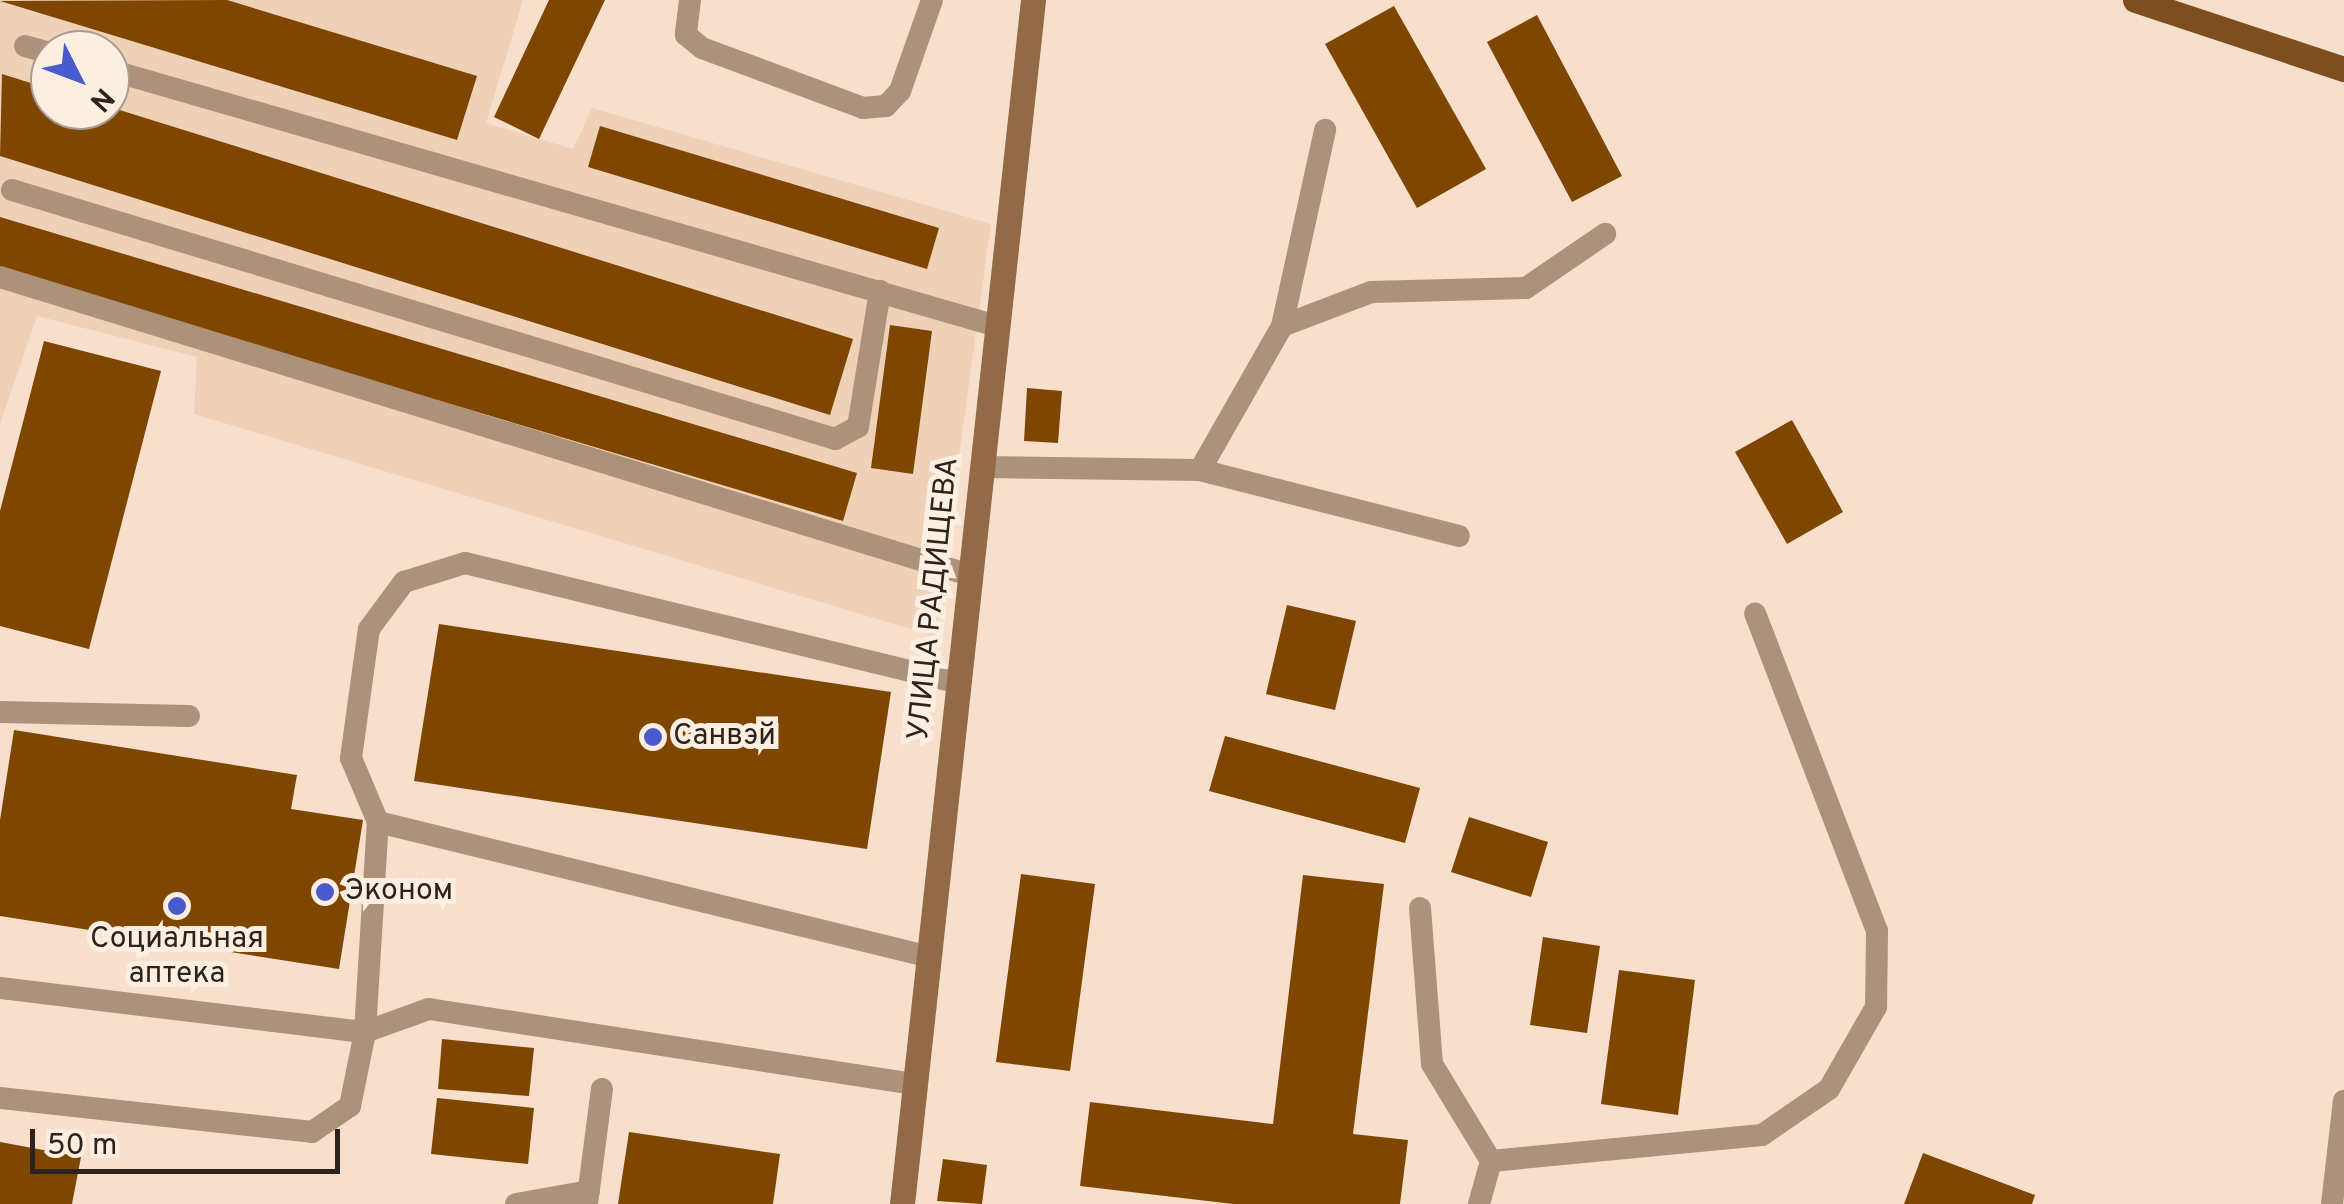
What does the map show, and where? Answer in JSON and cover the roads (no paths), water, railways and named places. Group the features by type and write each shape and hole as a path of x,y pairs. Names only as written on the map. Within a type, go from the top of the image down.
{"main road":[{"path":"2135,0 2344,69"}],"street":[{"name":"УЛИЦА РАДИЩЕВА","path":"902,1204 1032,0"}],"lane":[{"path":"690,0 686,35 702,48 863,108 886,106 900,91 932,0"},
{"path":"25,46 30,47"},
{"path":"130,76 997,326"},
{"path":"1200,470 1282,326 1325,130"},
{"path":"12,190 836,439 858,427 880,291"},
{"path":"1282,326 1370,292 1526,288 1604,234"},
{"path":"0,277 970,575"},
{"path":"982,466 1200,470 1459,536"},
{"path":"0,1098 312,1132 350,1106 365,1032 378,822 351,758 369,629 404,582 465,563 958,682"},
{"path":"1491,1161 1762,1135 1830,1088 1876,1007 1877,931 1755,614"},
{"path":"0,712 188,716"},
{"path":"378,822 930,958"},
{"path":"1420,908 1432,1064 1491,1161 1479,1204"},
{"path":"0,988 365,1032 429,1009 916,1084"},
{"path":"516,1204 588,1197 602,1088"},
{"path":"2332,1204 2344,1101"}],"place":[{"name":"Санвэй","path":"653,737"},
{"name":"Эконом","path":"325,892"},
{"name":"Социальная аптека","path":"177,906"}]}
